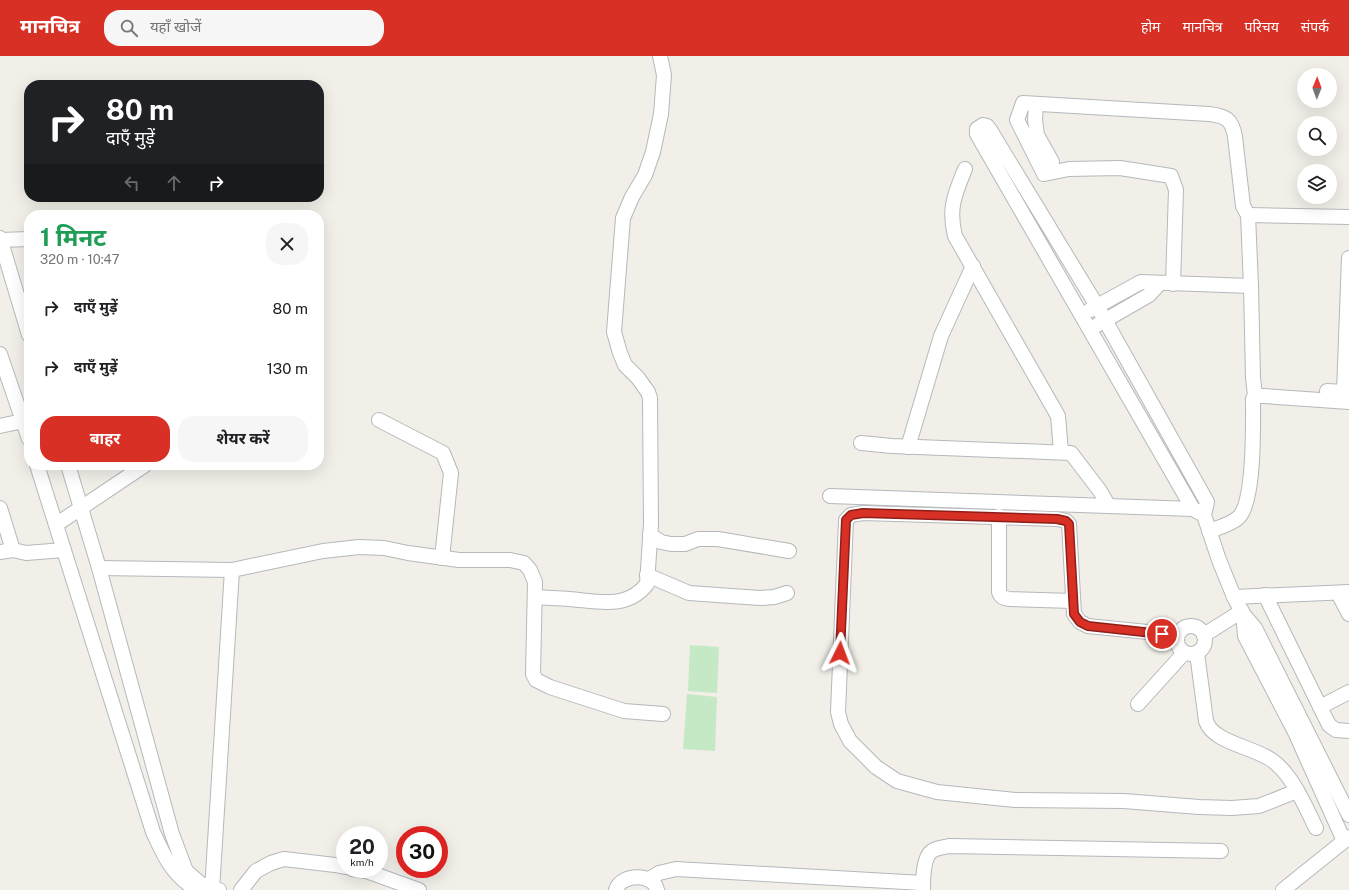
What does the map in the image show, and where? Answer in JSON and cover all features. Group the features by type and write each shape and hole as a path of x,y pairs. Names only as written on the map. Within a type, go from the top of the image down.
{"street":[{"path":"535,597 569,599 596,603 619,602 632,598 641,592 647,584 650,534 650,398 648,392 638,378 625,365 614,332 623,218 632,197 645,175 653,152 661,114 664,75 660,56"},
{"path":"1166,284 1176,190 1171,176 1120,168 1069,169 1044,174 1017,120 1023,103 1209,114 1224,117 1230,122 1234,129 1243,206 1248,215 1254,392 1252,466 1243,512 1236,520 1209,531"},
{"path":"1036,104 1035,120 1037,134 1052,162"},
{"path":"1198,512 1207,502 1098,306 990,130 987,126 983,125 977,129 977,134 1090,330 1209,531 1234,597 1242,612 1255,628 1347,839 1283,890"},
{"path":"965,169 954,198 952,222 955,236 1058,416 1061,451"},
{"path":"1248,215 1349,217"},
{"path":"24,239 0,239 24,318"},
{"path":"1254,392 1344,392 1349,258"},
{"path":"908,447 941,336 973,266"},
{"path":"1082,316 1141,282 1251,286"},
{"path":"1090,330 1166,284"},
{"path":"0,354 24,424"},
{"path":"1254,392 1264,396 1349,402"},
{"path":"379,420 443,453 451,473 442,558"},
{"path":"0,426 23,421"},
{"path":"861,443 908,447 1061,451 1071,453 1100,491 1108,505"},
{"path":"39,470 153,832 168,862 182,879 196,890"},
{"path":"70,470 82,507 172,834 186,871 202,884 214,889 232,570"},
{"path":"56,524 138,470"},
{"path":"830,496 1108,505 1198,512"},
{"path":"0,508 7,551 26,553 64,550"},
{"path":"1177,635 1088,626 1080,622 1074,614 1069,524 1066,521 1057,519 999,516 863,513 851,515 846,520 838,712 841,724 850,741 876,767 897,781 937,792 1015,800 1124,801 1199,807 1246,807 1267,803 1297,791"},
{"path":"999,516 999,592 1001,597 1010,599 1073,600"},
{"path":"650,534 661,542 671,544 685,544 698,540 718,540 789,551"},
{"path":"99,568 232,570 322,551 359,547 384,548 459,560 510,560 524,563 530,570 535,582 533,674 536,680 550,687 624,710 663,714"},
{"path":"648,575 689,593 760,598 774,597 787,593"},
{"path":"1234,597 1344,593 1349,614"},
{"path":"1265,596 1329,726 1336,730 1349,731"},
{"path":"1204,635 1242,612"},
{"path":"1138,704 1191,653 1202,648 1205,642 1204,635 1200,629 1194,626 1187,626 1181,629 1177,635 1176,642 1179,648 1191,653"},
{"path":"1191,653 1206,721 1209,728 1219,736 1274,761 1297,791 1316,828"},
{"path":"1320,707 1349,692"},
{"path":"1300,729 1349,815"},
{"path":"616,890 622,880 628,877 653,884 659,873 676,869 923,887 925,862 930,852 937,848 950,846 1221,851"},
{"path":"241,890 256,871 271,863 284,859 336,865"},
{"path":"386,878 419,890"}],"green space":[{"path":"690,645 719,647 717,693 688,691"},
{"path":"687,694 717,697 715,751 683,749"}],"route":[{"path":"840,653 846,520 851,515 863,513 999,516 1057,519 1066,521 1069,524 1074,614 1080,622 1088,626 1162,634"}]}
